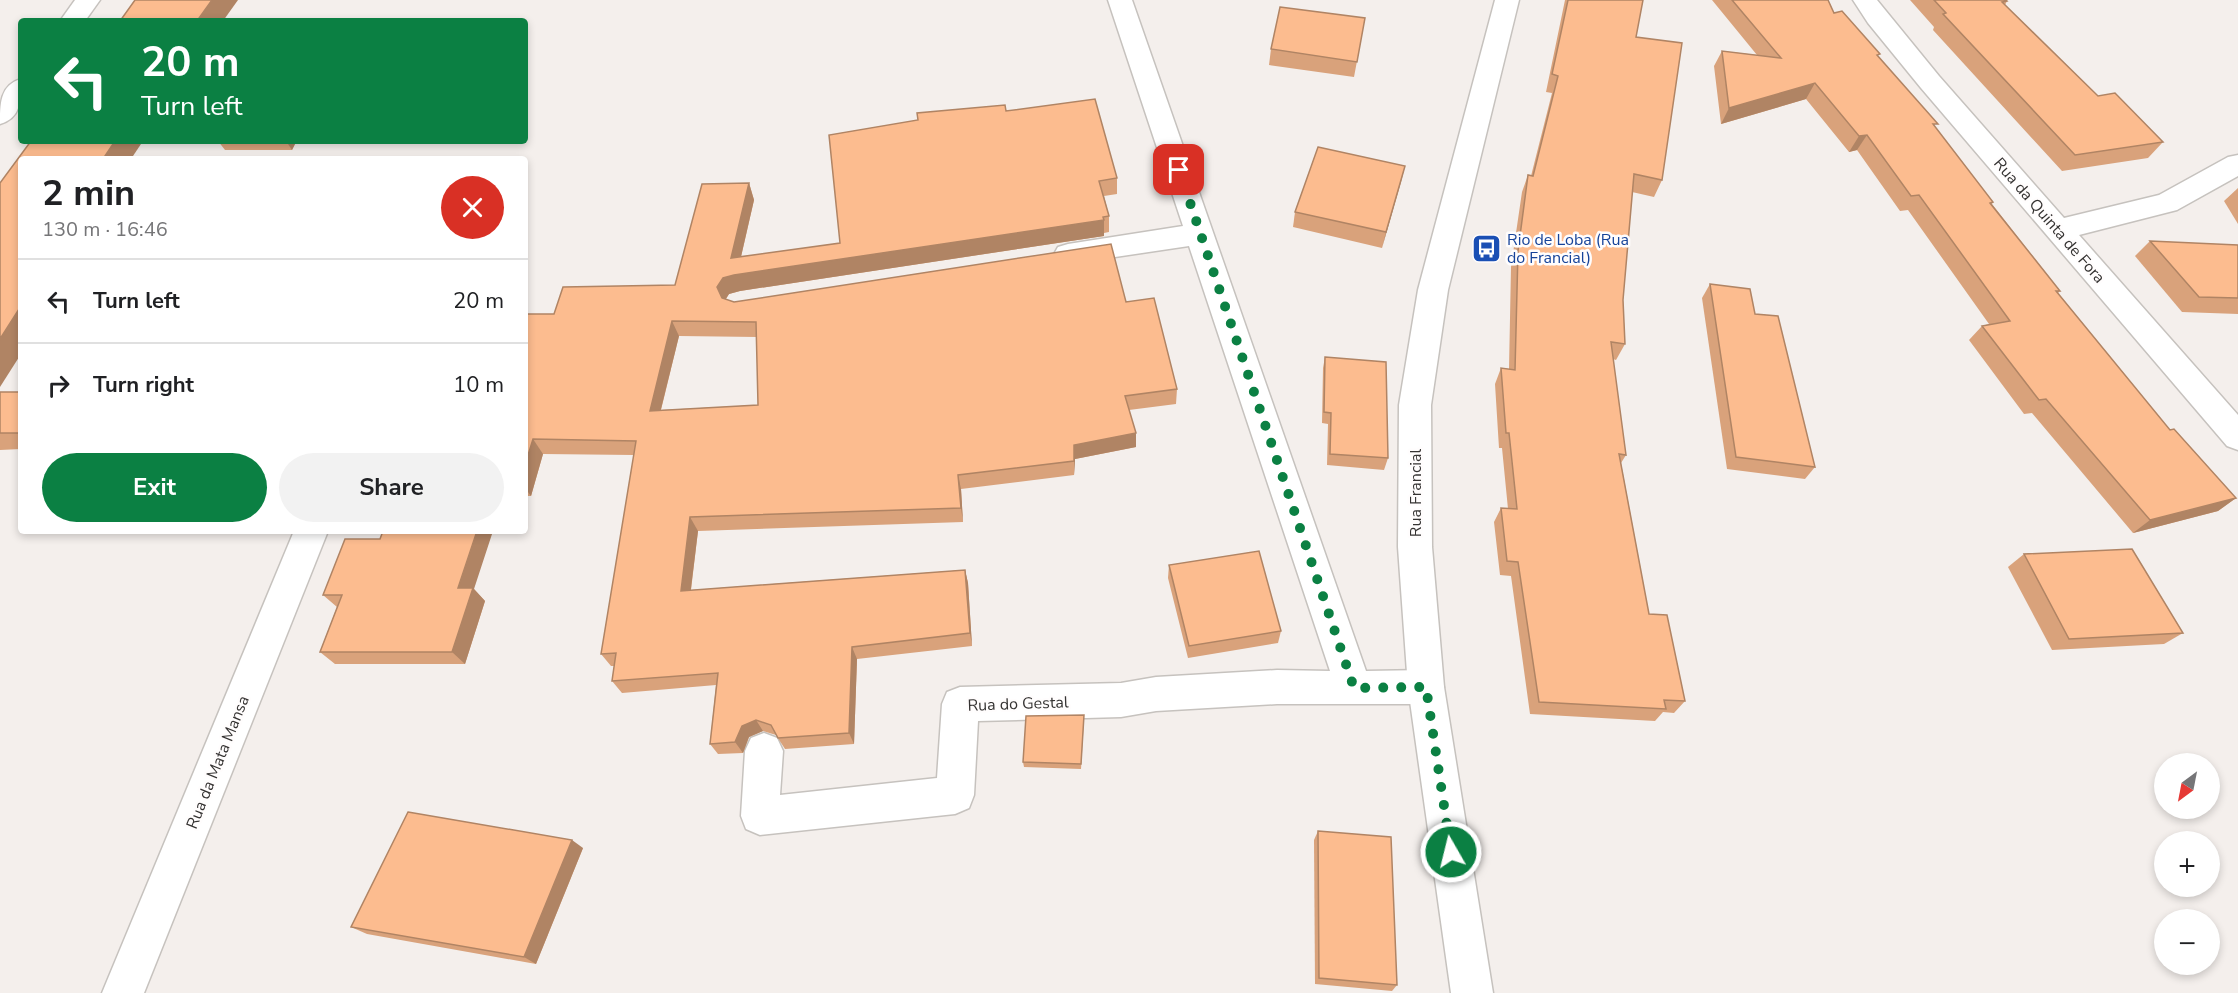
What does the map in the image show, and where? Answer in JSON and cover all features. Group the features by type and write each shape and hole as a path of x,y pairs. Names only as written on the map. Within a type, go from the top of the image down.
{"street":[{"path":"74,18 88,0"},
{"path":"1120,0 1354,688 1426,687"},
{"name":"Rua Francial","path":"1472,993 1426,687 1415,547 1415,405 1433,290 1507,0"},
{"name":"Rua da Quinta de Fora","path":"1865,0 1930,82 2238,437"},
{"path":"0,115 18,91"},
{"path":"2058,230 2167,203 2238,164"},
{"path":"1047,258 1201,234"},
{"name":"Rua da Mata Mansa","path":"123,993 310,534"},
{"name":"Rua do Gestal","path":"764,751 760,816 955,795 960,705 1121,700 1156,694 1277,687 1354,688"}],"building":[{"path":"135,0 212,0 199,18 122,18"},
{"path":"1568,0 1643,0 1636,37 1682,43 1662,180 1634,174 1623,300 1625,344 1611,342 1626,455 1619,454 1649,614 1667,615 1685,701 1664,700 1666,709 1539,702 1518,562 1507,561 1501,508 1517,509 1509,433 1506,433 1501,368 1515,370 1518,251 1528,175 1533,176 1558,76 1552,74"},
{"path":"1732,0 1828,0 1834,13 1842,11 1880,54 1877,55 1938,124 1933,124 1993,202 1990,203 2060,291 2056,291 2170,430 2174,429 2236,498 2150,520 2046,399 2039,400 1982,326 2010,321 1919,195 1911,196 1867,135 1859,136 1815,83 1729,108 1722,51 1781,58"},
{"path":"1934,0 2006,0 2002,2 2098,96 2115,93 2163,142 2075,155 1943,14 1946,13"},
{"path":"1280,7 1365,18 1357,62 1271,49"},
{"path":"1095,99 1117,178 1099,181 1109,216 1103,217 1104,220 734,275 723,278 717,287 722,298 734,302 1111,244 1126,302 1154,298 1177,389 1125,396 1136,433 1074,445 1074,461 958,475 961,508 690,517 681,591 965,570 970,633 852,647 849,733 778,738 771,725 756,720 742,726 735,742 710,744 718,673 612,681 616,653 601,654 636,441 533,439 528,455 528,314 554,314 563,287 675,285 702,184 749,183 731,258 840,243 829,135 918,120 917,113 1005,105 1006,111","holes":["672,321 756,322 758,405 650,411"]},
{"path":"29,144 113,144 105,156 20,156"},
{"path":"1318,147 1405,166 1386,232 1295,212"},
{"path":"18,159 18,311 0,339 0,183"},
{"path":"2150,241 2238,245 2238,298 2199,297"},
{"path":"1710,284 1750,289 1755,314 1778,316 1815,467 1736,457"},
{"path":"1325,357 1386,362 1388,458 1330,454 1331,413 1324,412"},
{"path":"0,392 18,392 18,433 0,433"},
{"path":"382,534 476,534 458,588 473,588 452,652 320,652 342,595 323,595 345,539 380,539"},
{"path":"2132,549 2183,633 2069,639 2024,554"},
{"path":"1259,551 1281,631 1189,646 1169,565"},
{"path":"1084,715 1081,764 1023,762 1026,716"},
{"path":"408,812 572,840 524,957 351,927"},
{"path":"1318,831 1391,837 1397,985 1319,978"}],"place":[{"name":"Rio de Loba (Rua do Francial)","path":"1486,248"}],"route":[{"path":"1179,170 1354,688 1426,687 1451,852"}]}
